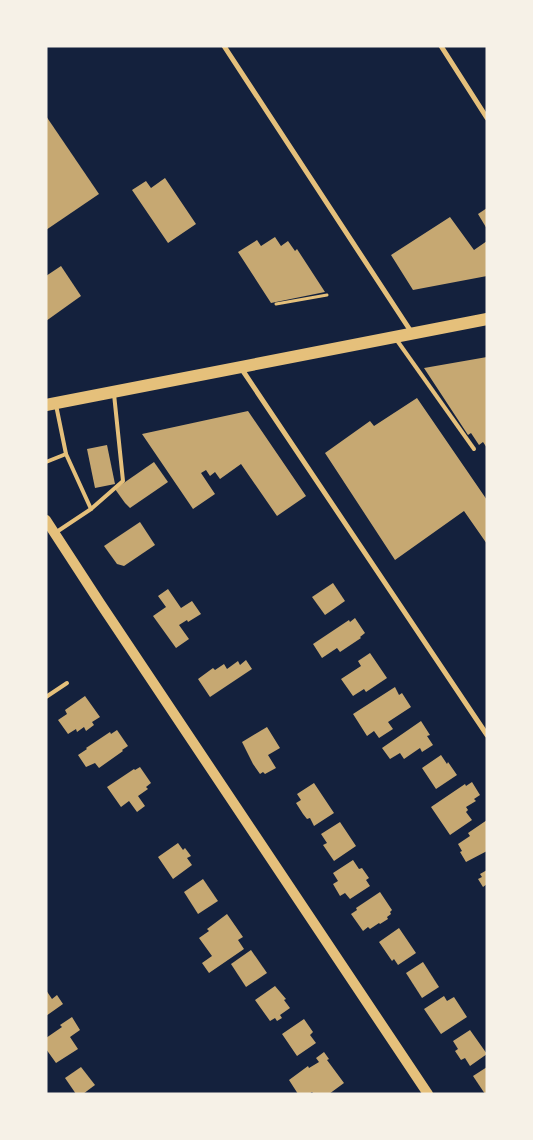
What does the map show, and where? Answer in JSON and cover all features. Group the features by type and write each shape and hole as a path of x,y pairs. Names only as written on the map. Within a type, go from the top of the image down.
{"main road":[{"path":"51,404 487,319"},
{"path":"46,520 100,604 428,1094"}],"street":[{"path":"224,46 412,334"},
{"path":"441,46 487,118"},
{"path":"241,368 487,735"}],"lane":[{"path":"395,337 474,449"},
{"path":"55,533 91,509 123,481 114,392"},
{"path":"51,404 66,454 91,509"},
{"path":"46,462 66,454"},
{"path":"46,697 67,683"}],"path":[{"path":"276,304 326,294"}],"building":[{"path":"46,116 99,194 46,230"},
{"path":"165,178 196,224 168,243 132,190 146,181 151,188"},
{"path":"487,208 487,229 478,214"},
{"path":"450,217 474,250 487,241 487,276 413,290 391,255"},
{"path":"275,237 281,246 288,241 295,251 297,249 325,292 271,303 238,252 257,240 261,246"},
{"path":"61,266 81,296 46,321 46,276"},
{"path":"487,357 487,448 483,442 479,445 471,433 468,435 424,368"},
{"path":"417,398 487,500 487,544 464,511 395,560 325,453 370,421 374,426"},
{"path":"248,411 306,496 277,516 241,464 220,479 215,472 210,476 206,470 201,473 215,494 193,509 142,434"},
{"path":"107,445 115,484 95,488 87,449"},
{"path":"154,462 168,482 130,508 115,489"},
{"path":"140,522 155,545 124,566 117,564 104,546"},
{"path":"333,583 345,601 325,615 312,597"},
{"path":"168,589 181,608 192,601 201,614 179,625 189,639 176,648 153,616 166,607 158,596"},
{"path":"355,618 365,633 361,638 340,652 337,648 322,658 313,644"},
{"path":"370,653 387,678 366,692 364,689 353,696 341,679 361,666 358,661"},
{"path":"246,660 252,669 210,697 198,679 213,668 215,670 224,664 227,669 238,661 240,665"},
{"path":"395,687 399,695 402,693 411,707 388,722 393,729 379,738 374,731 367,736 353,714"},
{"path":"85,696 100,717 92,722 94,725 86,731 84,727 77,732 76,729 68,734 58,720 67,714 65,710"},
{"path":"421,721 430,735 427,736 433,745 422,752 420,748 404,759 400,753 390,759 382,748"},
{"path":"267,727 280,748 268,755 276,768 265,774 263,772 260,774 242,742"},
{"path":"117,730 128,746 99,768 95,763 86,767 78,755 110,732 111,734"},
{"path":"441,755 457,775 436,789 422,768"},
{"path":"140,767 151,783 146,787 148,789 138,796 145,806 137,812 129,801 121,807 107,787"},
{"path":"472,782 480,795 474,799 476,801 466,807 468,810 466,812 472,820 450,835 431,807 465,784 466,786"},
{"path":"314,783 334,813 314,826 310,818 307,819 296,803 301,800 297,794"},
{"path":"487,820 487,851 466,862 458,844 470,836 468,833"},
{"path":"340,822 356,846 334,861 323,845 327,843 321,834"},
{"path":"178,843 191,856 187,858 192,865 173,879 158,857"},
{"path":"353,860 369,878 366,880 370,886 350,899 345,893 340,896 333,884 338,881 333,873"},
{"path":"487,870 487,884 483,887 478,879 482,877 480,874"},
{"path":"203,879 218,901 198,914 184,892"},
{"path":"380,892 392,910 391,914 387,917 388,919 380,924 370,929 368,927 363,931 351,914 357,910 356,908"},
{"path":"227,914 243,937 238,940 244,949 209,973 202,963 212,956 199,938 209,931 207,929"},
{"path":"399,928 416,953 398,965 394,959 392,961 379,942"},
{"path":"251,950 267,973 246,987 231,964"},
{"path":"423,962 439,987 422,998 406,973"},
{"path":"275,986 286,999 284,1000 290,1008 280,1015 282,1018 277,1021 275,1018 270,1021 255,1000"},
{"path":"46,990 52,999 57,995 63,1004 46,1016"},
{"path":"444,996 447,1001 454,997 467,1017 441,1034 424,1009"},
{"path":"72,1017 80,1030 70,1037 78,1049 56,1063 46,1049 46,1038"},
{"path":"304,1019 313,1032 310,1035 316,1043 297,1056 282,1034"},
{"path":"470,1030 487,1054 470,1066 465,1058 461,1060 455,1051 458,1049 453,1041"},
{"path":"324,1052 329,1059 327,1060 344,1083 329,1094 314,1094 312,1092 309,1094 298,1094 289,1080 308,1066 309,1068 319,1062 316,1058"},
{"path":"81,1067 95,1085 83,1094 76,1094 65,1078"},
{"path":"487,1067 487,1094 485,1094 473,1076"}]}
